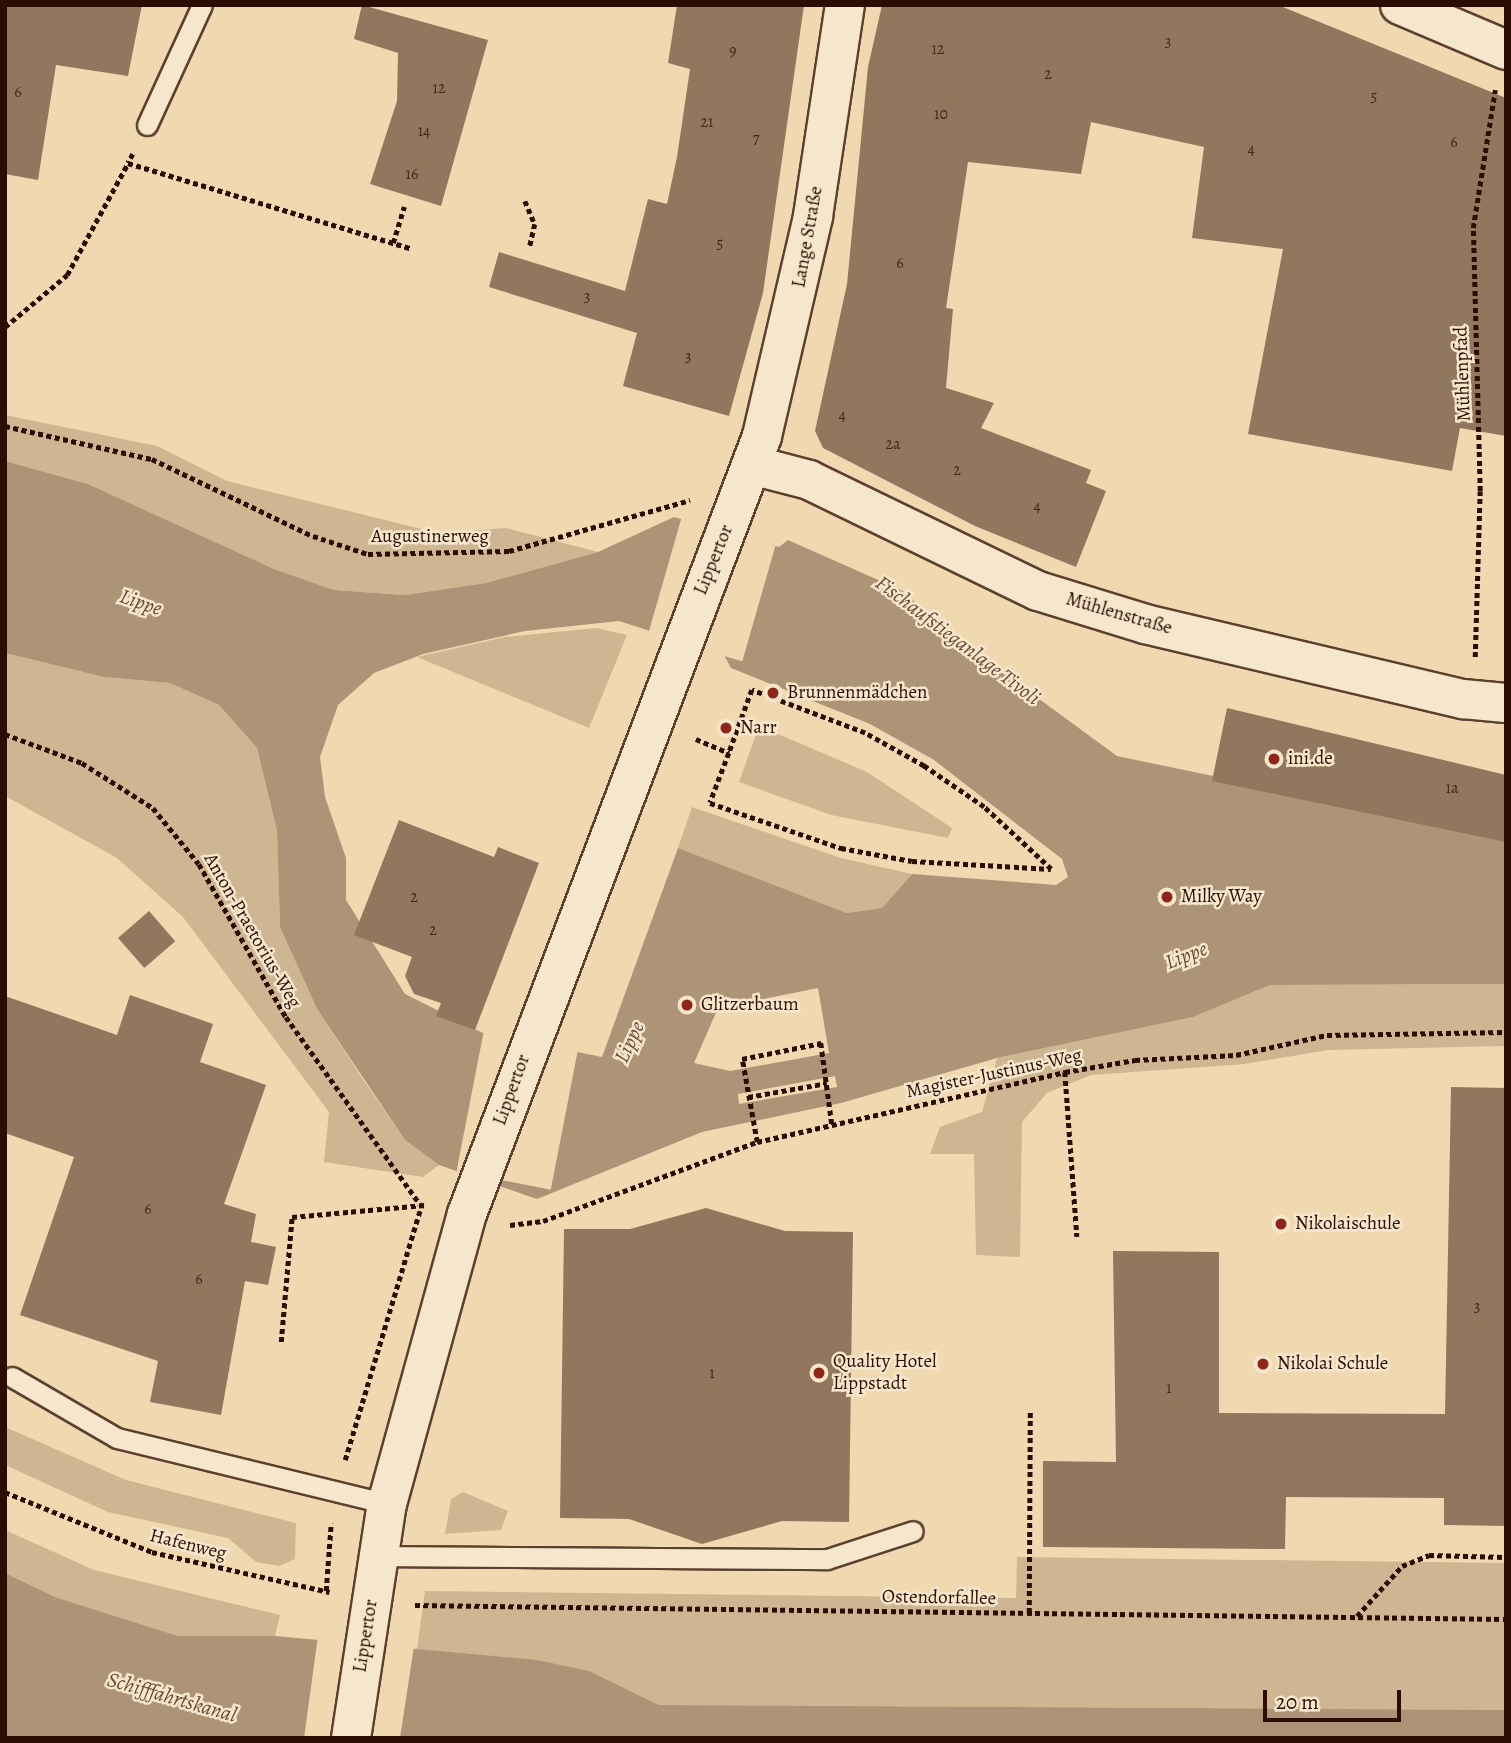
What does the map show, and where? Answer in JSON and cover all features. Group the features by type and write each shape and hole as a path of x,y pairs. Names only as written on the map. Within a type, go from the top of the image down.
{"street":[{"name":"Lange Straße","path":"752,465 797,296 845,5"},
{"path":"1400,5 1504,49"},
{"name":"Lippertor","path":"351,1738 387,1504 416,1384 477,1189 677,648 752,465"},
{"name":"Mühlenstraße","path":"752,465 809,480 1038,591 1145,624 1463,699 1506,703"}],"lane":[{"path":"147,125 202,5"},
{"path":"12,1377 117,1438 387,1504"},
{"path":"379,1556 827,1559 913,1531"}],"path":[{"name":"Mühlenpfad","path":"1463,699 1478,648 1474,228 1504,49"},
{"path":"5,327 67,275 147,125"},
{"path":"128,163 410,248"},
{"path":"525,201 535,224 530,246"},
{"path":"393,243 404,207"},
{"name":"Augustinerweg","path":"5,426 152,458 313,536 368,554 509,551 703,496"},
{"path":"752,690 864,733 924,766 984,807 1051,869 912,861 767,824 710,803 729,753 752,690"},
{"name":"Anton-Praetorius-Weg","path":"5,734 82,764 153,808 199,864 286,1017 421,1205"},
{"path":"696,739 729,753"},
{"name":"Magister-Justinus-Weg","path":"504,1226 543,1221 757,1142 1065,1072 1135,1060 1236,1055 1327,1035 1506,1032"},
{"path":"757,1142 742,1059 821,1043 832,1124"},
{"path":"1065,1072 1077,1237"},
{"path":"748,1098 827,1080"},
{"path":"281,1342 292,1217 421,1205 337,1492 327,1602"},
{"path":"1029,1613 1030,1409"},
{"name":"Hafenweg","path":"5,1492 152,1552 326,1591 369,1616"},
{"path":"1356,1617 1402,1566 1429,1555 1506,1557"},
{"name":"Ostendorfallee","path":"369,1616 1029,1613 1506,1619"}],"shaded area":[{"path":"5,415 157,446 227,481 438,533 506,528 598,552 486,583 405,595 334,590 274,569 88,484 5,461"},
{"path":"596,628 627,635 589,728 417,657 505,637"},
{"path":"5,653 104,677 170,683 219,705 257,748 277,831 280,927 317,1009 364,1081 405,1140 439,1165 423,1177 324,1162 329,1112 183,917 117,858 5,796"},
{"path":"759,726 867,772 952,828 948,838 831,815 739,782"},
{"path":"692,807 841,858 912,874 882,908 847,913 678,848"},
{"path":"1215,827 1250,850 1222,883 1177,890 1185,847"},
{"path":"1506,984 1506,1046 1329,1050 1245,1064 1091,1075 1047,1093 1022,1122 1020,1257 976,1255 974,1154 930,1154 940,1127 982,1112 997,1058 1193,1017 1270,985"},
{"path":"5,1427 126,1480 296,1523 295,1559 279,1566 256,1562 228,1538 108,1512 5,1465"},
{"path":"463,1492 508,1511 501,1530 445,1534 451,1499"},
{"path":"5,1530 94,1570 280,1615 275,1636 178,1636 55,1597 5,1573"},
{"path":"1017,1557 1506,1563 1506,1710 659,1705 588,1671 417,1649 425,1591 1016,1598"}],"water":[{"name":"Fischaufstieganlage Tivoli","path":"5,461 88,484 274,569 334,590 405,595 486,583 598,552 674,517 779,547 788,540 903,591 945,630 1117,756 1506,837 1506,984 1270,985 1193,1017 997,1058 841,1103 702,1132 537,1199 439,1165 405,1140 317,1009 280,927 277,831 257,748 219,705 170,683 104,677 5,653","holes":["619,621 724,655 731,668 870,724 934,760 1062,859 1068,877 1056,885 912,874 882,908 847,913 678,848 602,1057 483,1033 405,994 346,900 346,858 325,797 320,757 338,705 374,673 423,654 525,631","1215,827 1250,850 1222,883 1178,890 1185,847","818,988 829,1053 730,1071 694,1063 718,1008","835,1076 837,1087 739,1104 738,1094"]},
{"name":"Schifffahrtskanal","path":"5,1573 55,1597 178,1636 275,1636 537,1660 589,1671 659,1705 1506,1710 1506,1738 5,1738"}],"pier":[{"path":"682,516 776,543 742,661 648,634"},
{"path":"484,1030 578,1048 551,1190 457,1171"},
{"path":"318,1636 414,1646 400,1738 304,1738"}],"building":[{"path":"5,5 142,5 128,76 56,65 38,180 5,174"},
{"path":"362,5 488,40 441,206 370,184 397,101 398,53 354,39"},
{"path":"677,5 804,5 763,293 729,416 623,386 637,333 489,287 499,252 625,291 648,199 667,204 677,157 690,69 668,63"},
{"path":"882,5 1278,5 1506,98 1506,436 1460,428 1452,471 1248,434 1283,249 1192,238 1204,147 1091,122 1081,174 968,162 946,308 953,309 946,388 994,403 981,428 1091,470 1086,483 1106,491 1076,567 975,526 823,448 815,431 847,284 868,67"},
{"path":"1227,708 1506,775 1506,842 1212,781"},
{"path":"399,820 494,857 498,847 539,863 475,1030 436,1016 441,1003 414,994 405,976 412,957 354,935"},
{"path":"149,911 175,941 144,968 118,938"},
{"path":"130,995 213,1024 200,1062 266,1085 224,1204 256,1214 251,1242 276,1247 268,1285 245,1281 221,1415 150,1402 158,1361 20,1315 74,1157 5,1133 5,996 117,1035"},
{"path":"1451,1087 1506,1088 1506,1526 1444,1525 1444,1498 1286,1497 1285,1549 1043,1547 1043,1461 1116,1462 1113,1251 1219,1252 1219,1413 1445,1414"},
{"name":"Quality Hotel Lippstadt","path":"706,1208 785,1231 853,1232 849,1522 782,1521 702,1544 629,1519 560,1518 564,1229 630,1229"}],"waterway":[{"name":"Lippe","path":"1083,798 1295,912 1506,920"}],"place":[{"name":"Brunnenmädchen","path":"773,693"},
{"name":"Narr","path":"726,728"},
{"name":"ini.de","path":"1274,759"},
{"name":"Milky Way","path":"1167,897"},
{"name":"Glitzerbaum","path":"687,1005"},
{"name":"Nikolaischule","path":"1281,1224"},
{"name":"Nikolai Schule","path":"1263,1364"},
{"name":"Quality Hotel Lippstadt","path":"819,1373"}]}
